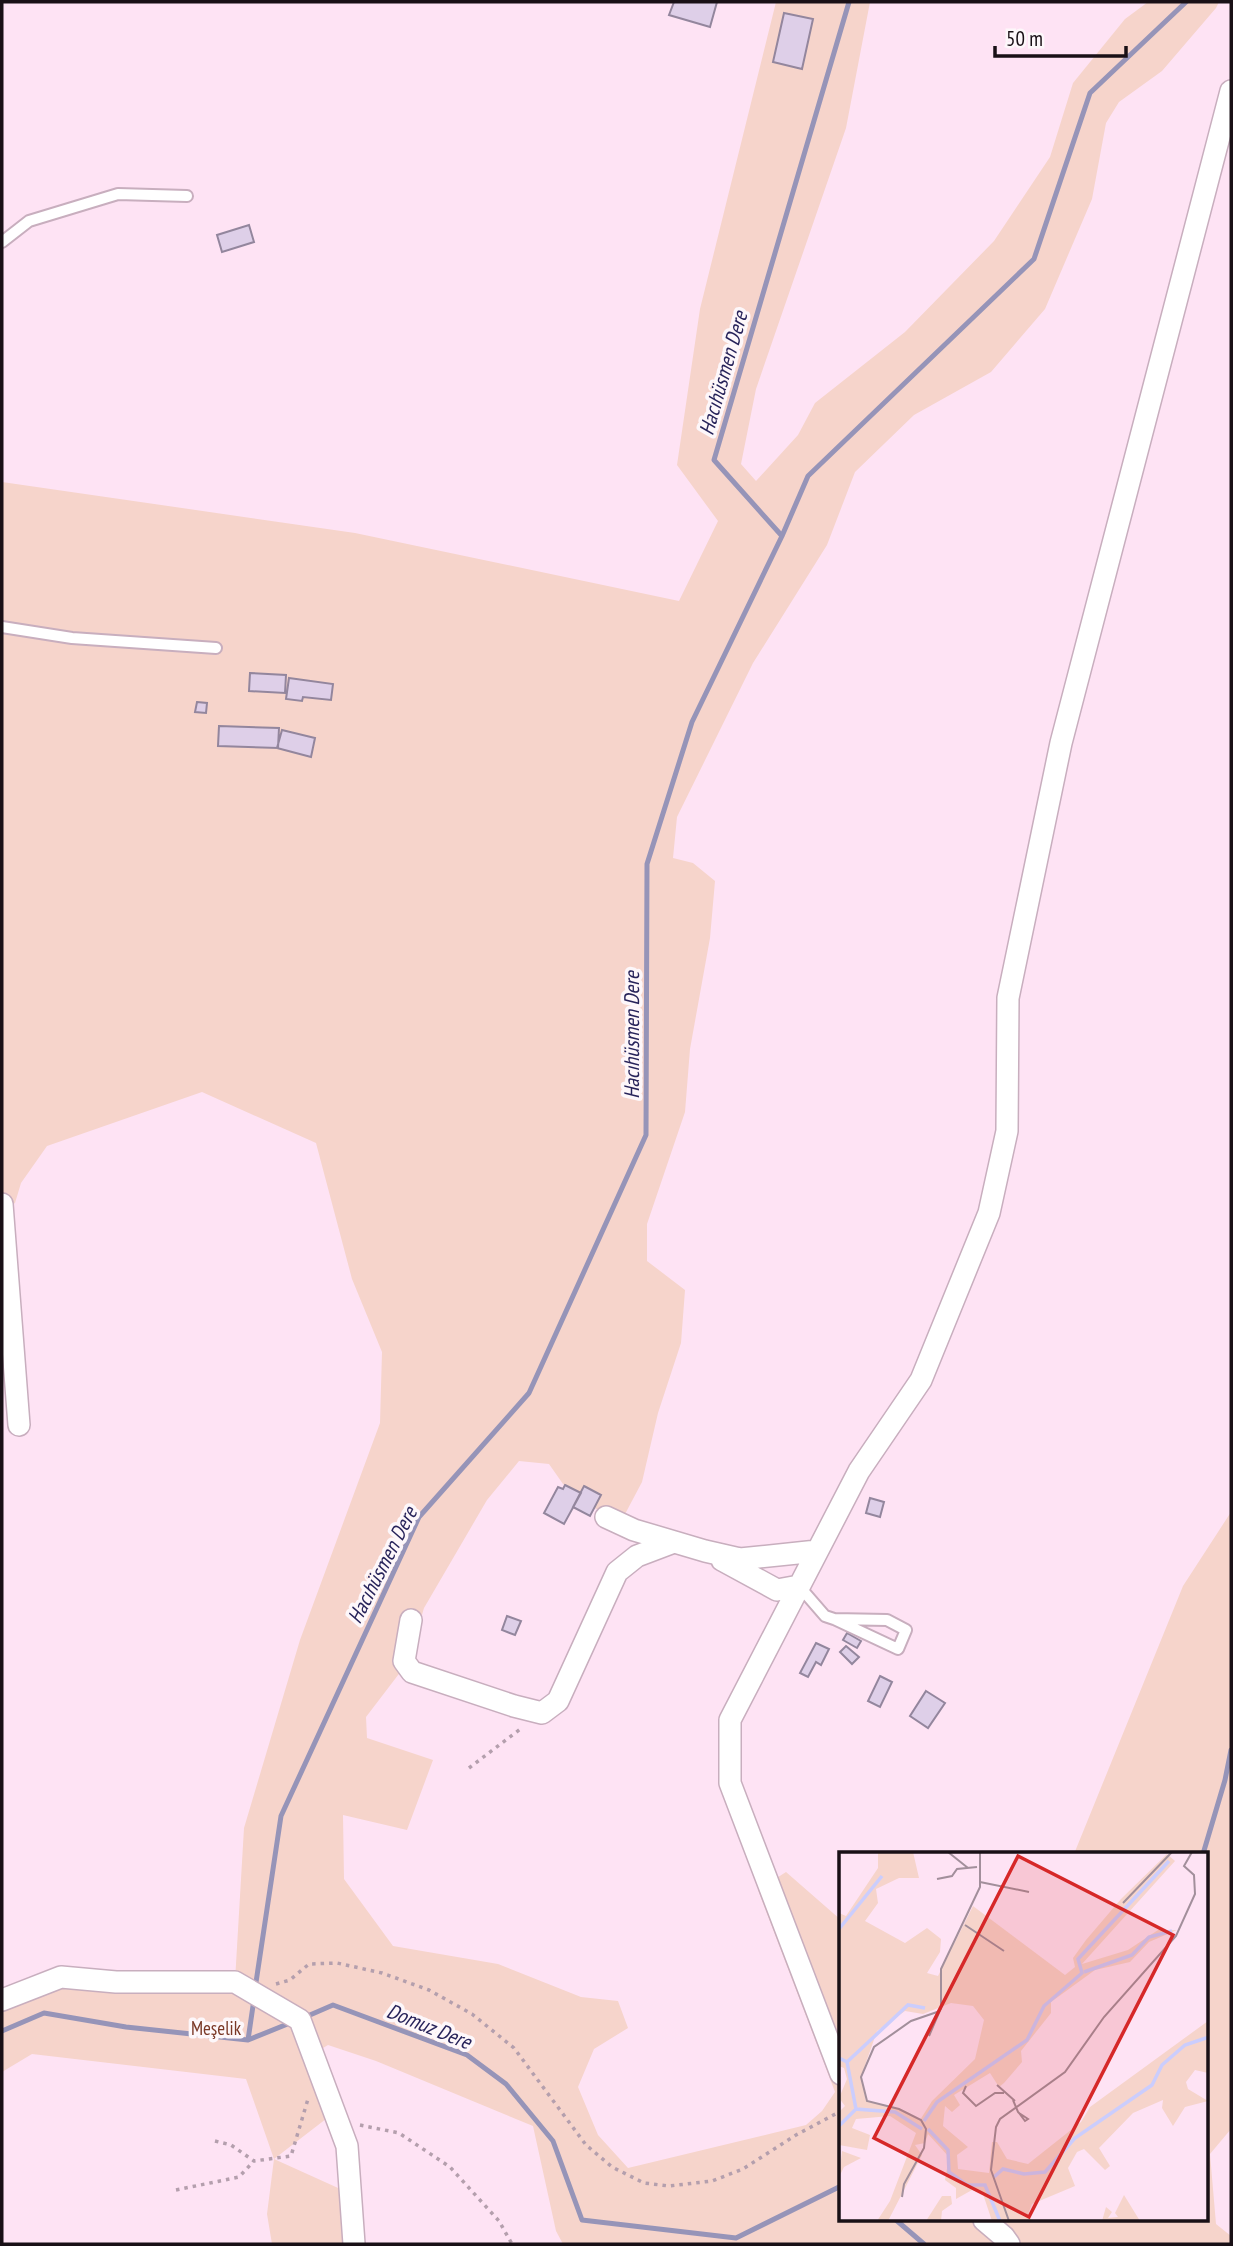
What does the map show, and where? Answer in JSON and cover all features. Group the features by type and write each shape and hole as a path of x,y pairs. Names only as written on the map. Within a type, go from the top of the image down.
{"street":[{"path":"839,2069 730,1783 730,1720 859,1471 921,1380 989,1213 1007,1131 1008,998 1061,743 1231,90"},
{"path":"2,1204 19,1426"},
{"path":"606,1517 634,1530 705,1552 740,1559 817,1552"},
{"path":"411,1620 404,1661 412,1672 541,1713 558,1701 617,1572 637,1556 674,1542"},
{"path":"705,1552 777,1590 799,1586"},
{"path":"756,1557 799,1586"},
{"path":"2,2000 61,1977 117,1982 235,1982 300,2020 348,2146 354,2244"},
{"path":"986,2222 1009,2244"}],"lane":[{"path":"2,242 29,221 118,194 187,196"},
{"path":"2,627 72,638 216,649"},
{"path":"799,1586 825,1616 898,1649 906,1630 887,1620 834,1619"}],"path":[{"path":"469,1768 541,1713"},
{"path":"251,1991 290,1980 309,1964 337,1963 382,1973 429,1990 472,2014 514,2048 586,2145 612,2167 644,2183 669,2186 712,2181 743,2169 796,2135 839,2112"},
{"path":"176,2190 239,2178 254,2161 291,2156 318,2067"},
{"path":"335,2112 357,2124 399,2133 450,2167 499,2221 512,2244"},
{"path":"215,2141 232,2145 254,2161"}],"green space":[{"name":"Meşelik","path":"776,2 870,2 846,128 756,389 741,464 756,481 798,435 815,403 905,332 994,241 1050,157 1073,83 1125,19 1148,2 1219,2 1162,71 1119,102 1106,123 1092,199 1045,309 991,372 914,415 855,472 827,545 753,663 677,817 673,858 693,863 715,881 710,938 690,1049 685,1112 647,1224 647,1261 685,1290 681,1343 658,1413 642,1482 624,1516 589,1507 563,1484 549,1464 519,1461 487,1500 424,1608 408,1662 366,1717 367,1738 433,1760 407,1830 343,1815 344,1879 393,1946 498,1964 581,1997 618,2001 628,2028 594,2049 578,2087 598,2135 628,2168 806,2125 822,2111 835,2092 758,1890 786,1872 839,1918 839,2222 1208,2222 1208,1852 1075,1852 1183,1586 1231,1512 1231,2129 1210,2154 1216,2224 1231,2236 1231,2244 563,2244 556,2231 533,2126 376,2061 328,2045 313,2054 335,2112 274,2159 246,2079 32,2054 2,2072 2,2000 61,1977 235,1981 244,1828 300,1640 380,1423 382,1352 352,1279 316,1143 202,1092 47,1146 21,1183 15,1203 2,1212 2,482 355,533 679,601 718,521 677,465 700,309"},
{"path":"274,2159 358,2197 342,2244 272,2244 267,2214"}],"building":[{"path":"674,2 717,2 710,27 669,15"},
{"path":"784,13 813,19 802,69 773,62"},
{"path":"249,225 254,242 222,252 217,235"},
{"path":"250,673 286,675 285,693 249,691"},
{"path":"289,678 333,684 331,700 303,697 302,701 286,699"},
{"path":"197,702 207,703 206,713 195,712"},
{"path":"219,726 279,728 278,748 218,746"},
{"path":"282,730 315,738 311,757 277,748"},
{"path":"565,1485 581,1493 564,1524 544,1513 558,1487 563,1489"},
{"path":"584,1486 601,1495 590,1516 573,1507"},
{"path":"870,1498 884,1502 880,1517 866,1513"},
{"path":"507,1616 521,1621 515,1635 502,1630"},
{"path":"847,1633 861,1641 857,1648 843,1640"},
{"path":"816,1643 829,1649 821,1665 816,1662 808,1677 800,1673"},
{"path":"846,1646 859,1657 852,1664 840,1652"},
{"path":"880,1676 892,1682 880,1707 868,1701"},
{"path":"926,1691 945,1703 928,1728 910,1716"}],"waterway":[{"name":"Hacıhüsmen Dere","path":"255,1989 281,1816 419,1517 529,1393 646,1135 647,864 692,722 782,536 714,460 849,2"},
{"path":"782,536 808,476 1034,259 1090,93 1186,2"},
{"path":"1204,1852 1231,1750"},
{"name":"Hacıhüsmen Dere","path":"248,2040 254,1999"},
{"name":"Domuz Dere","path":"303,2018 333,2005 467,2055 506,2084 553,2141 582,2220 736,2238 839,2187"},
{"name":"Domuz Dere","path":"2,2031 44,2013 126,2027 248,2040 290,2023"},
{"name":"Domuz Dere","path":"898,2222 924,2244"}]}
